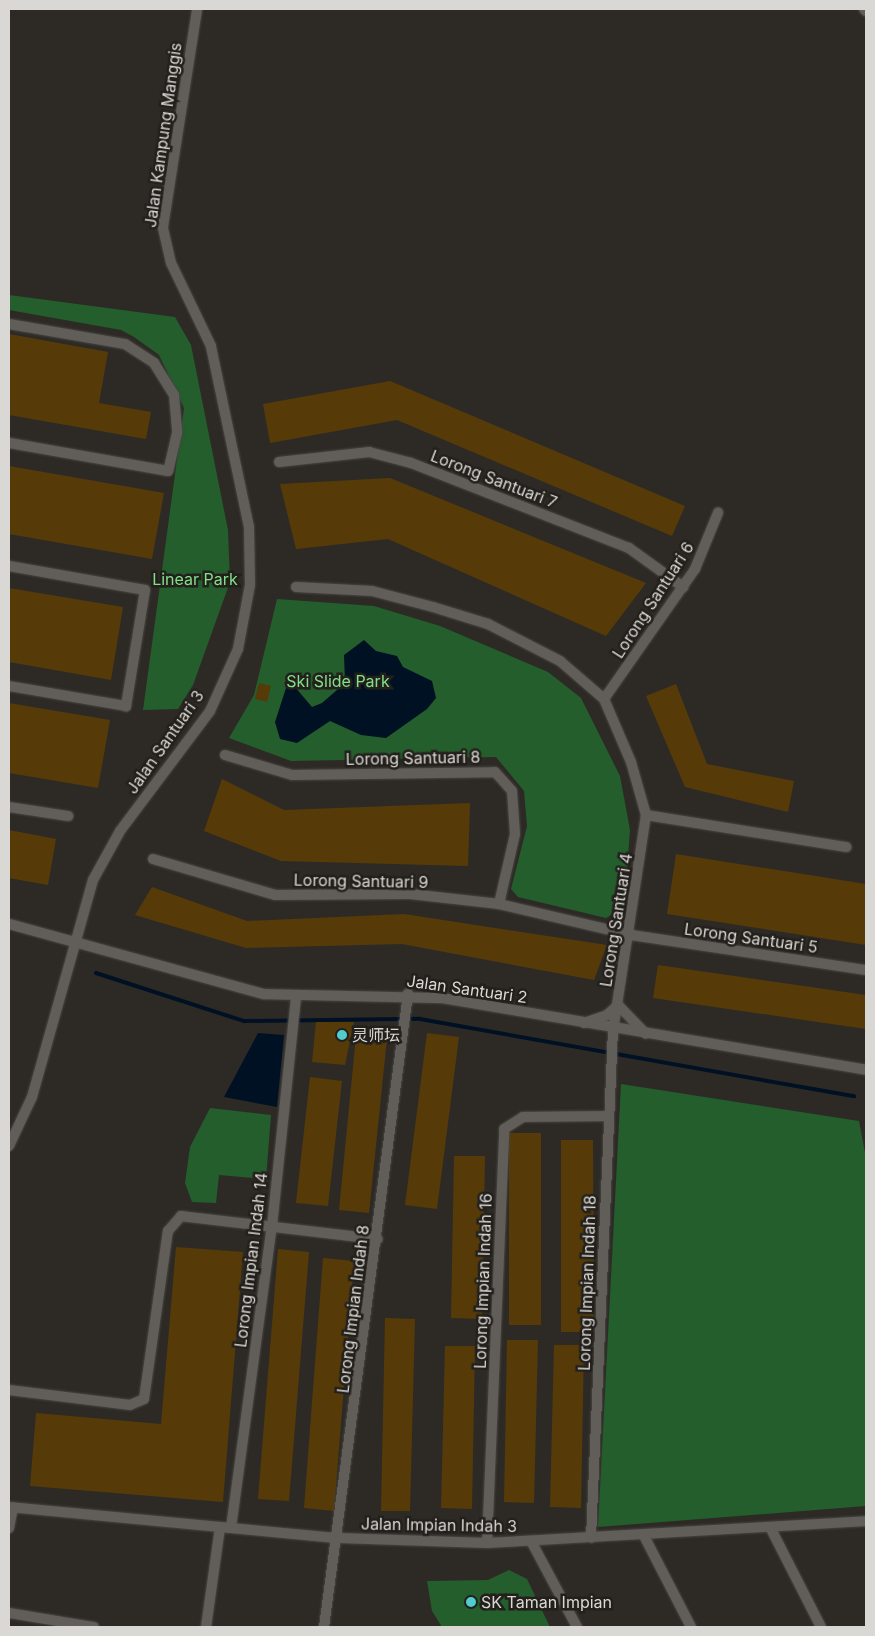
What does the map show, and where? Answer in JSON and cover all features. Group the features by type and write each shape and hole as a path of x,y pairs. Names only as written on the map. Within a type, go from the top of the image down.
{"street":[{"name":"Jalan Kampung Manggis","path":"186,292 171,263 163,227 196,9"},
{"name":"Jalan Santuari 3","path":"9,1146 32,1097 77,941 92,880 120,831 210,711 238,649 250,585 249,527 212,346 186,292"},
{"path":"9,324 126,344 154,363 174,395 176,433 168,471 9,443"},
{"name":"Lorong Santuari 7","path":"279,462 369,452 411,463 629,548 683,587"},
{"name":"Lorong Santuari 6","path":"604,699 683,587 705,548 718,513"},
{"path":"9,566 145,590 126,706 9,686"},
{"name":"Lorong Santuari 4","path":"296,587 372,590 488,624 560,661 604,699 631,762 646,815 631,935 613,1030"},
{"name":"Lorong Santuari 8","path":"225,756 292,775 495,772 512,791 515,834 499,904"},
{"path":"9,807 68,816"},
{"path":"646,815 846,847"},
{"name":"Lorong Santuari 9","path":"153,859 275,895 410,894 499,904 631,935"},
{"name":"Jalan Santuari 2","path":"9,924 296,1002 407,999 581,1024 866,1070"},
{"name":"Lorong Santuari 5","path":"631,935 866,970"},
{"name":"Lorong Impian Indah 8","path":"324,1627 339,1538 407,999"},
{"name":"Lorong Impian Indah 14","path":"231,1528 272,1226 296,1002"},
{"path":"581,1024 607,1015 618,1005 647,1035"},
{"name":"Lorong Impian Indah 18","path":"591,1538 613,1030"},
{"name":"Lorong Impian Indah 16","path":"487,1543 504,1129 523,1117 609,1116"},
{"path":"9,1390 130,1405 144,1399 168,1231 181,1216 378,1238"},
{"path":"9,1528 11,1507"},
{"name":"Jalan Impian Indah 3","path":"11,1507 339,1538 487,1543 866,1521"},
{"path":"206,1627 220,1527"},
{"path":"770,1527 821,1627"},
{"path":"643,1534 691,1627"},
{"path":"531,1541 577,1627"},
{"path":"9,1613 94,1627"}],"green space":[{"name":"Linear Park","path":"9,295 175,317 191,345 228,530 230,582 193,685 178,709 143,710 184,408 159,355 134,337 121,330 9,310"},
{"name":"Ski Slide Park","path":"277,599 374,606 440,626 548,672 581,698 620,776 630,830 624,907 606,918 518,897 511,889 527,826 524,791 496,757 291,761 229,738 254,695"},
{"path":"621,1084 859,1121 866,1158 866,1506 598,1527"},
{"path":"210,1108 271,1115 266,1179 219,1175 216,1203 192,1202 185,1183 190,1147"},
{"path":"509,1570 527,1579 550,1627 442,1627 432,1611 427,1581 488,1580"}],"water":[{"path":"364,640 376,651 397,656 403,667 432,681 436,698 427,709 386,738 361,735 330,721 297,743 280,739 275,722 286,688 295,687 312,707 322,703 345,683 344,655"},
{"path":"258,1033 284,1035 277,1107 224,1097"}],"building":[{"path":"9,334 108,352 99,403 151,412 146,439 9,415"},
{"path":"390,381 685,506 672,536 397,420 270,443 263,404"},
{"path":"9,466 164,493 152,559 9,534"},
{"path":"390,478 646,583 606,636 388,539 296,549 280,484"},
{"path":"9,588 123,607 111,680 9,662"},
{"path":"259,683 271,686 267,702 255,699"},
{"path":"676,684 707,764 794,781 788,812 685,787 646,696"},
{"path":"9,703 110,720 98,788 9,773"},
{"path":"222,779 284,810 470,803 468,866 281,861 204,831"},
{"path":"9,830 56,839 48,885 9,878"},
{"path":"676,854 866,884 866,945 667,914"},
{"path":"152,887 247,921 404,914 607,945 594,980 402,944 246,948 135,915"},
{"path":"658,965 866,995 866,1029 653,998"},
{"path":"316,1022 354,1022 345,1065 312,1062"},
{"path":"357,1026 388,1029 369,1213 339,1210"},
{"path":"427,1033 459,1037 437,1209 405,1205"},
{"path":"310,1077 342,1081 328,1206 296,1203"},
{"path":"509,1133 541,1133 541,1325 509,1325"},
{"path":"561,1140 593,1140 594,1332 561,1332"},
{"path":"454,1156 485,1156 482,1319 451,1318"},
{"path":"176,1247 243,1252 223,1502 30,1486 36,1413 161,1424"},
{"path":"278,1249 309,1252 289,1501 258,1499"},
{"path":"323,1258 354,1261 334,1511 304,1508"},
{"path":"385,1318 415,1319 410,1511 381,1511"},
{"path":"507,1340 538,1340 534,1503 504,1502"},
{"path":"554,1345 584,1345 581,1508 550,1507"},
{"path":"445,1346 475,1346 472,1509 441,1508"}],"waterway":[{"path":"96,973 244,1021 420,1019 854,1096"}],"place":[{"name":"灵师坛","path":"342,1035"},
{"name":"SK Taman Impian","path":"471,1602"}]}
